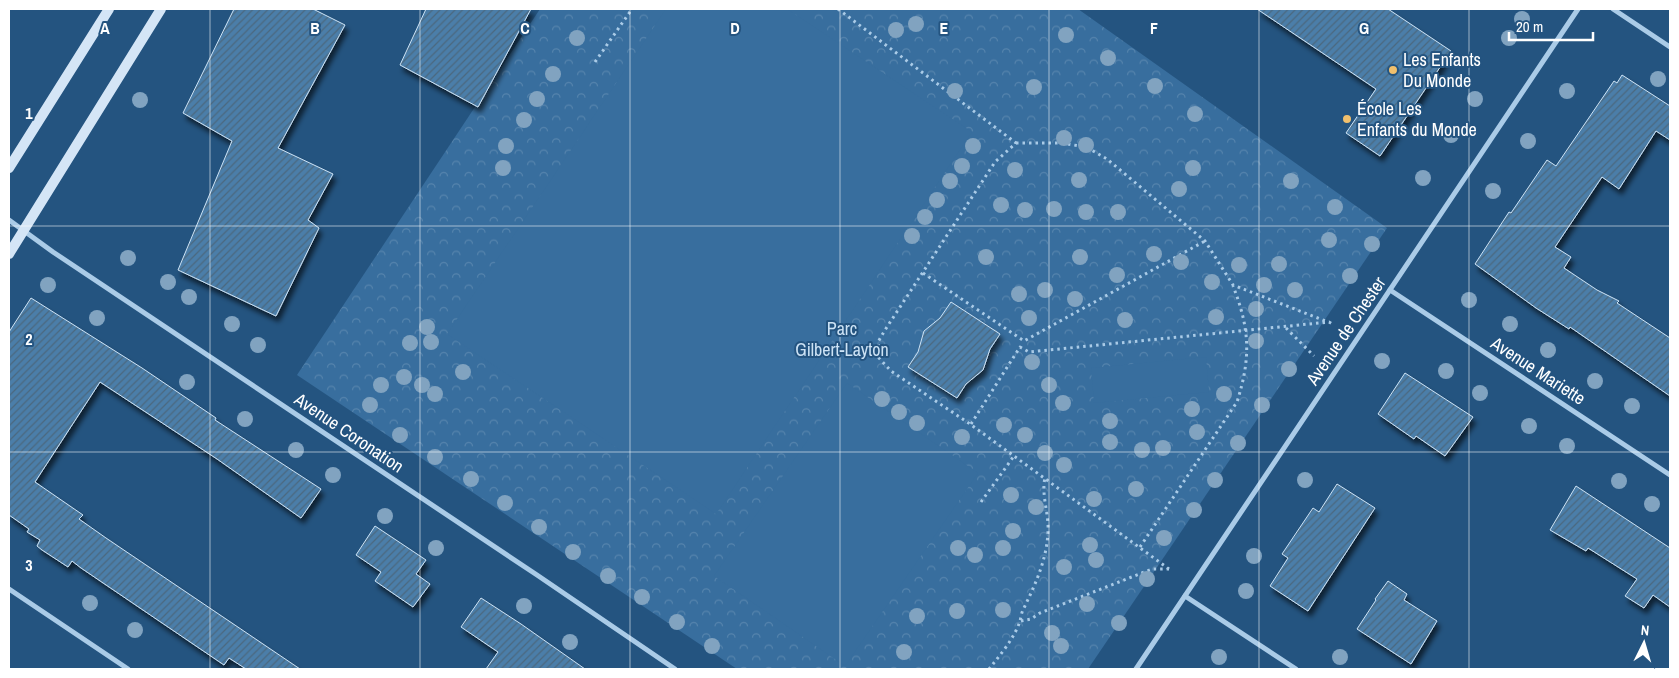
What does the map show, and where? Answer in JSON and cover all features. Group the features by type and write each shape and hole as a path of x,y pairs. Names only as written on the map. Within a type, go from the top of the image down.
{"main road":[{"path":"9,168 108,9"},
{"path":"9,254 161,9"}],"street":[{"name":"Avenue de Chester","path":"1136,669 1578,9"},
{"path":"1613,9 1670,47"},
{"name":"Avenue Coronation","path":"9,220 61,257 675,669"},
{"name":"Avenue Mariette","path":"1390,290 1670,475"},
{"path":"9,589 128,669"},
{"path":"1186,596 1296,669"}],"path":[{"path":"595,62 632,9"},
{"path":"838,9 1016,143 1061,143 1086,147 1107,159 1205,241 1233,285 1247,330 1245,378 1238,402 1140,546"},
{"path":"1016,143 995,162 878,342 879,358 891,371 970,424 1170,569 1152,570 1040,613 1031,619 1020,621"},
{"path":"970,424 1024,341 1205,241"},
{"path":"923,273 1024,341"},
{"path":"1233,285 1334,325"},
{"path":"1020,348 1029,352 1329,322"},
{"path":"1285,327 1314,356"},
{"path":"981,502 1014,456"},
{"path":"988,669 1004,650 1020,621 1021,614 1037,582 1046,548 1048,516 1043,487 1045,478"}],"green space":[{"name":"Parc Gilbert-Layton","path":"540,9 1078,9 1387,228 1088,669 737,669 297,375"},
{"path":"666,9 787,9 972,132 716,514 447,334"},
{"path":"1206,357 1209,392 1094,403 1091,368"},
{"path":"847,383 978,473 845,666 714,576"}],"building":[{"path":"234,9 313,9 345,25 278,148 333,174 308,220 319,228 276,316 178,270 232,141 183,113"},
{"path":"426,9 531,9 478,107 400,65"},
{"name":"Les Enfants Du Monde","path":"1257,9 1388,9 1451,51 1380,156 1346,133 1376,89"},
{"path":"1622,75 1670,106 1670,140 1656,131 1619,189 1602,177 1555,247 1571,257 1564,268 1597,290 1619,301 1617,303 1670,338 1670,396 1570,327 1569,329 1536,308 1475,264 1509,212 1511,213 1547,160 1556,166 1614,81 1617,83"},
{"path":"31,298 142,368 216,418 215,420 321,489 301,518 217,459 100,382 35,482 83,515 79,519 300,669 246,669 229,658 224,665 72,561 68,567 42,550 37,546 40,540 27,532 29,529 9,515 9,332"},
{"path":"951,302 1000,334 990,349 983,370 966,384 957,398 908,367 918,352 924,331 940,318"},
{"path":"1405,373 1473,417 1445,456 1416,436 1414,439 1378,414"},
{"path":"1337,484 1375,508 1308,611 1270,586 1288,558 1282,554 1313,508 1319,512"},
{"path":"1576,486 1670,548 1670,607 1653,595 1644,608 1625,596 1637,579 1588,548 1586,551 1550,530"},
{"path":"375,526 426,560 416,574 430,584 413,607 375,581 381,572 356,555"},
{"path":"1388,581 1407,594 1404,600 1437,621 1411,664 1357,629"},
{"path":"481,598 585,669 486,669 498,652 461,627"}],"place":[{"name":"Les Enfants Du Monde","path":"1393,70"},
{"name":"École Les Enfants du Monde","path":"1347,119"}]}
